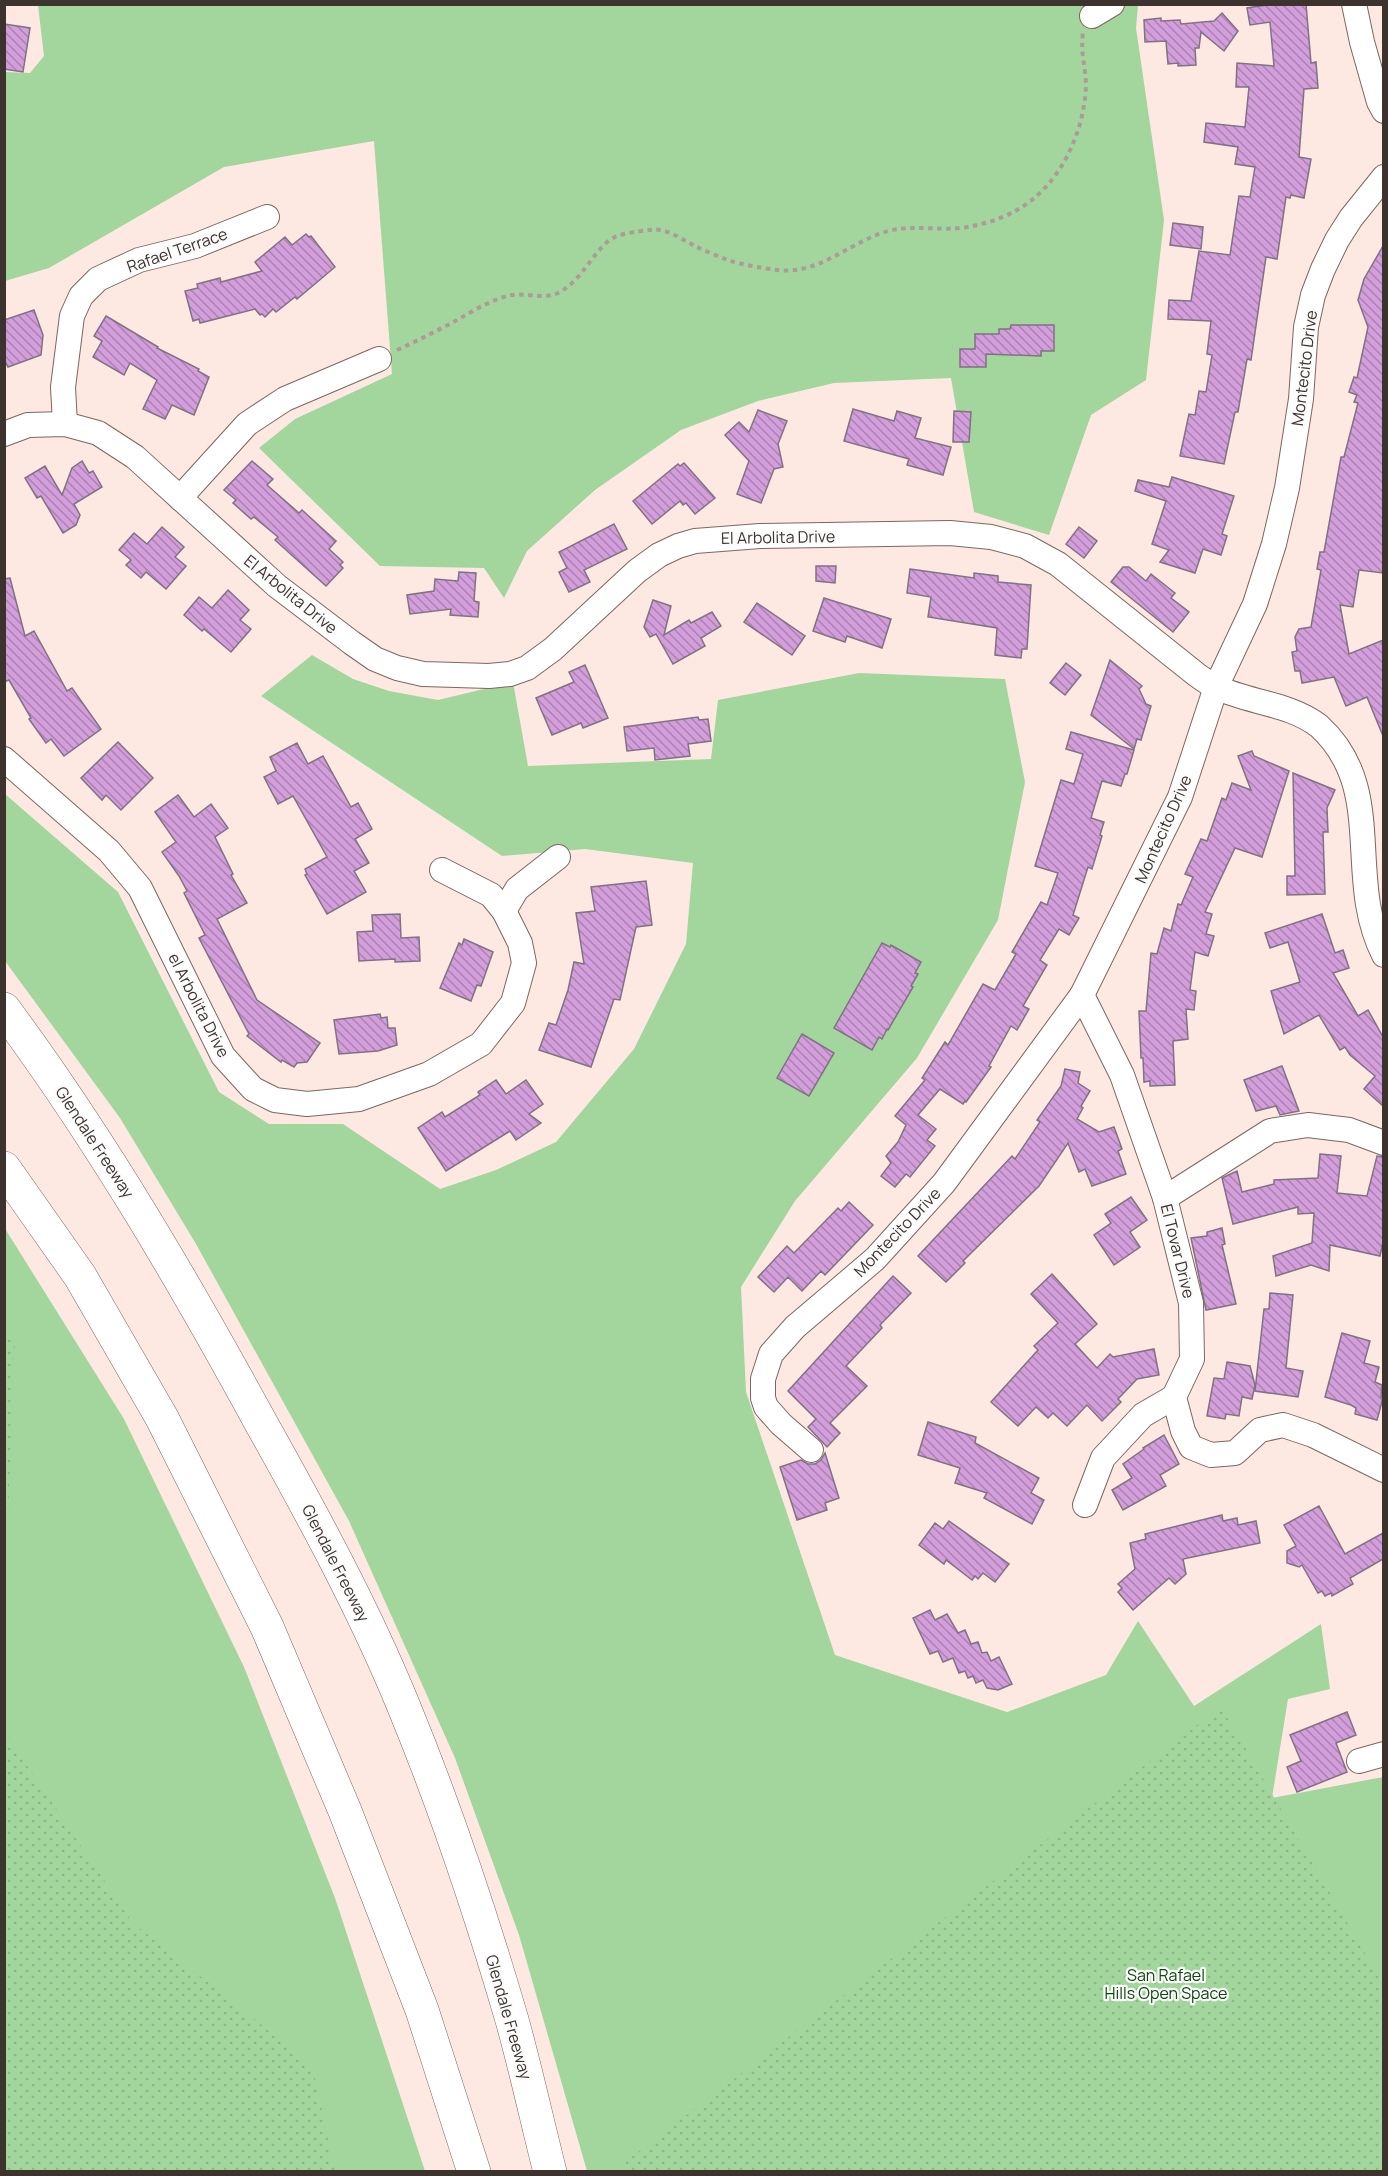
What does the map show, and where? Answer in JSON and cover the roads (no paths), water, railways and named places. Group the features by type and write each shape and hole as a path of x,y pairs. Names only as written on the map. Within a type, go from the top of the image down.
{"highway":[{"name":"Glendale Freeway","path":"4,1009 69,1100 142,1214 236,1376 341,1567 403,1705 476,1902 512,2023 550,2172"},
{"path":"4,1168 80,1276 162,1418 267,1627 345,1811 422,2010 474,2172"}],"street":[{"path":"1354,4 1362,42 1383,111"},
{"name":"Montecito Drive","path":"811,1450 772,1416 763,1398 763,1379 771,1354 795,1327 875,1259 944,1183 1082,995 1180,797 1216,687 1255,604 1287,488 1300,410 1306,327 1313,295 1337,240 1383,177"},
{"name":"Rafael Terrace","path":"65,424 64,375 72,316 81,296 98,279 139,260 195,246 267,217"},
{"path":"181,499 247,424 285,399 379,359"},
{"path":"4,434 28,424 65,424"},
{"name":"El Arbolita Drive","path":"65,424 98,433 135,458 277,586 352,644 375,659 397,668 423,674 489,676 510,674 527,668 553,650 637,571 659,555 695,541 760,536 950,533 990,537 1025,546 1058,564 1197,675 1216,687 1308,718 1330,735 1352,761 1364,791 1368,817 1368,889 1372,924 1383,955"},
{"name":"el Arbolita Drive","path":"4,759 109,851 140,888 223,1056 253,1089 275,1100 307,1104 359,1099 429,1074 481,1044 513,1003 524,963 520,943 504,910 491,895 442,870"},
{"path":"504,910 517,889 558,857"},
{"name":"El Tovar Drive","path":"1082,995 1122,1075 1165,1197 1191,1304 1192,1359 1173,1397"},
{"path":"1165,1197 1270,1131 1308,1125 1349,1130 1383,1143"},
{"path":"1085,1505 1103,1458 1143,1415 1173,1397 1183,1431 1191,1447 1211,1455 1235,1453 1260,1430 1283,1425 1313,1435 1383,1470"},
{"path":"1359,1761 1383,1754"}],"park label":[{"name":"San Rafael Hills Open Space","path":"1166,1984"}]}
